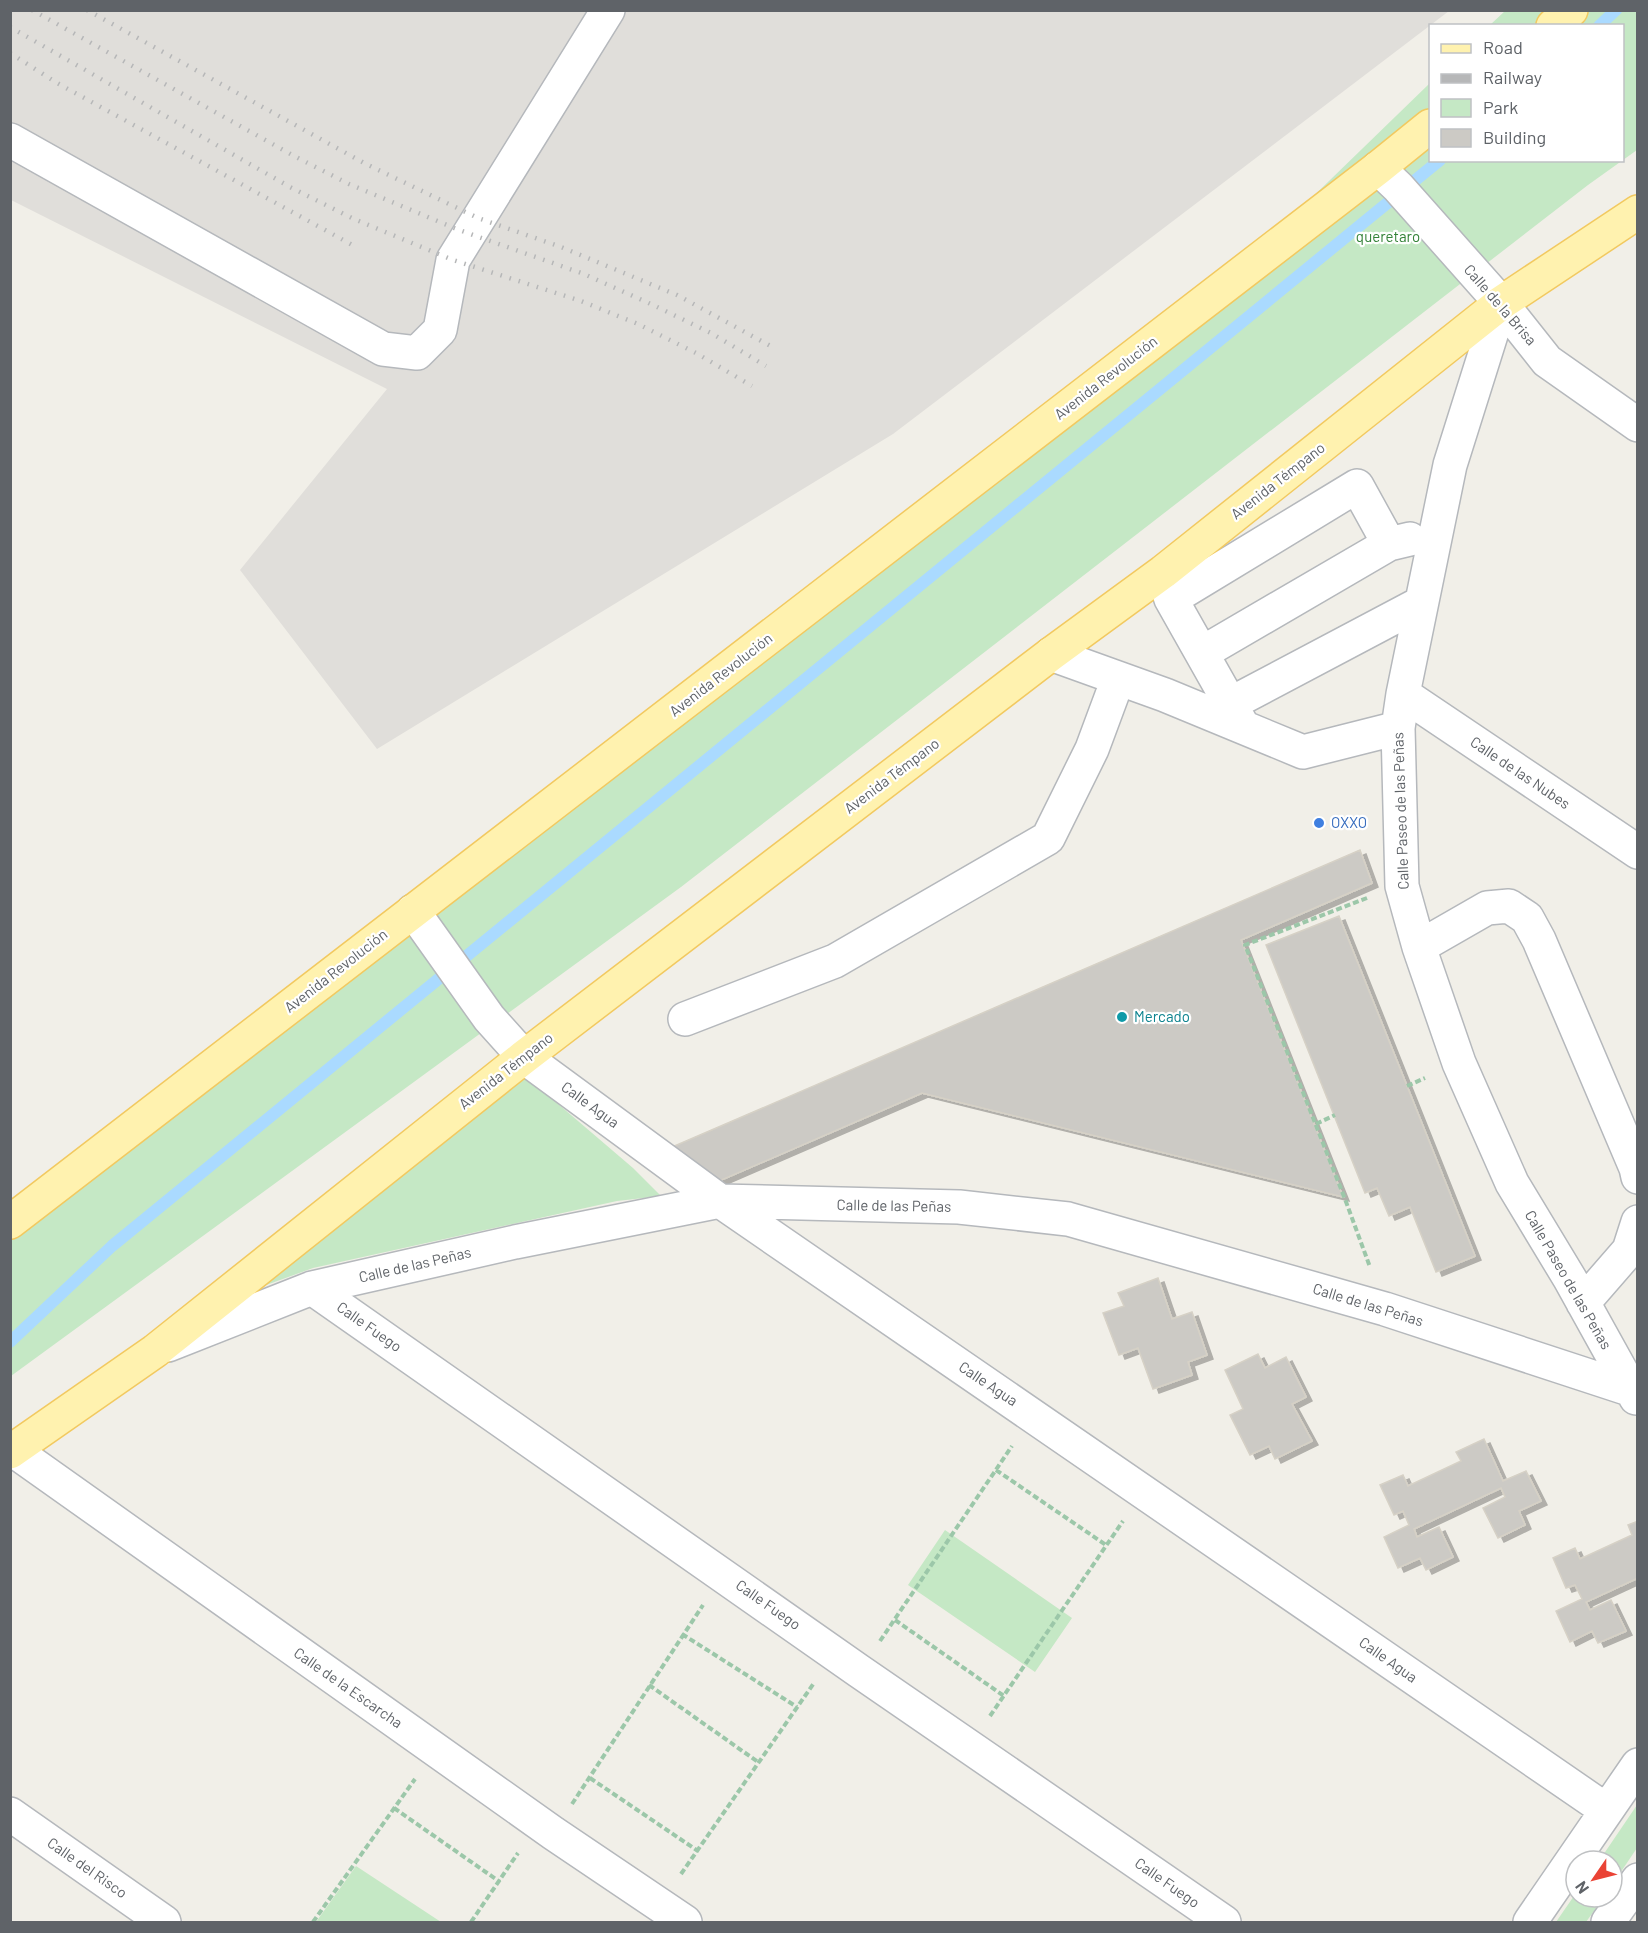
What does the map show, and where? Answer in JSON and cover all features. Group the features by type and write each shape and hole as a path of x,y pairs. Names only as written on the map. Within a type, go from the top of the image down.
{"main road":[{"path":"1554,24 1571,10"},
{"name":"Avenida Revolución","path":"10,1222 413,911 1388,178 1429,128"},
{"name":"Avenida Témpano","path":"12,1451 155,1351 524,1057 1051,654 1167,586 1501,303 1638,212"}],"street":[{"path":"10,140 383,350 417,353 440,330 453,260 608,10"},
{"name":"Calle de la Brisa","path":"1388,178 1501,303 1547,361 1638,425"},
{"name":"Calle Paseo de las Peñas","path":"1501,303 1450,465 1403,694 1398,728 1402,886 1419,947 1459,1063 1512,1183 1635,1392"},
{"path":"1237,716 1167,586 1357,486 1389,544"},
{"path":"1202,653 1389,544 1435,532"},
{"path":"1237,716 1421,603"},
{"path":"1051,654 1118,679 1237,716 1303,752 1398,728"},
{"path":"685,1019 835,961 1048,838 1092,749 1118,679"},
{"name":"Calle de las Nubes","path":"1403,694 1638,852"},
{"path":"1419,947 1487,908 1509,906 1527,918 1539,940 1638,1177"},
{"name":"Calle Agua","path":"413,911 489,1018 524,1057 720,1201 1606,1810"},
{"name":"Calle de las Peñas","path":"155,1351 312,1288 515,1242 720,1201 959,1207 1068,1220 1385,1309 1635,1392"},
{"path":"1583,1303 1629,1250 1638,1222"},
{"name":"Calle Fuego","path":"312,1288 1224,1923"},
{"name":"Calle de la Escarcha","path":"12,1451 685,1923"},
{"path":"1530,1923 1638,1765"},
{"name":"Calle del Risco","path":"10,1814 164,1923"},
{"path":"1608,1923 1638,1880"}],"path":[{"path":"1385,1309 1316,1124 1245,945 1338,908 1402,886"},
{"path":"1316,1124 1335,1115"},
{"path":"996,1470 1106,1545 1004,1696 895,1620 996,1470"},
{"path":"724,1575 682,1634 590,1778 698,1851 835,1653"},
{"path":"682,1634 797,1707"},
{"path":"649,1685 758,1762"},
{"path":"313,1923 436,1750"},
{"path":"394,1808 500,1882"},
{"path":"471,1923 538,1822"}],"shaded area":[{"path":"10,11 1449,11 893,434 377,749 240,570 387,389 11,200"}],"green space":[{"name":"queretaro","path":"1505,11 1637,11 1637,150 1624,159 1624,24 1491,24"},
{"name":"queretaro","path":"1429,84 1429,162 1620,162 681,887 11,1376 10,1235 1198,308"},
{"path":"516,1068 633,1168 661,1196 617,1201 313,1268 233,1297"},
{"path":"945,1530 1072,1618 1035,1672 908,1585"},
{"path":"1637,1805 1637,1848 1624,1867 1624,1849 1607,1849"},
{"path":"356,1866 441,1922 316,1922"},
{"path":"1565,1909 1595,1909 1586,1922 1556,1922"}],"building":[{"name":"Mercado","path":"1360,850 1372,883 1241,940 1343,1197 922,1093 703,1188 656,1154"},
{"path":"1339,916 1475,1256 1436,1272 1410,1207 1389,1216 1377,1188 1365,1193 1266,945"},
{"path":"1158,1278 1172,1319 1192,1312 1207,1355 1188,1362 1192,1375 1153,1389 1138,1348 1119,1355 1103,1313 1124,1306 1118,1293"},
{"path":"1258,1354 1265,1368 1286,1357 1306,1397 1292,1404 1312,1441 1275,1459 1269,1446 1250,1455 1230,1415 1243,1409 1225,1370"},
{"path":"1484,1439 1503,1481 1526,1471 1541,1501 1519,1511 1525,1525 1498,1538 1483,1508 1505,1497 1501,1488 1414,1529 1417,1537 1439,1527 1453,1557 1426,1570 1420,1558 1398,1568 1384,1537 1409,1525 1403,1511 1394,1515 1380,1485 1403,1475 1408,1486 1461,1461 1456,1452"},
{"path":"1638,1521 1638,1578 1586,1602 1590,1610 1611,1600 1626,1631 1598,1643 1592,1631 1570,1642 1556,1611 1582,1599 1575,1585 1566,1588 1553,1558 1575,1548 1580,1559 1632,1535 1628,1525"}],"waterway":[{"path":"1601,24 1616,10"},
{"path":"10,1342 112,1246 1438,162"}],"railway":[{"path":"32,10 294,156 349,184 459,230 584,274 711,333 766,366"},
{"path":"87,10 364,163 478,218 561,247 677,295 776,349"},
{"path":"10,27 290,187 354,219 453,260 581,301 638,324 696,353 752,386"},
{"path":"10,53 57,83 356,247"}],"place":[{"name":"OXXO","path":"1319,823"},
{"name":"Mercado","path":"1122,1017"}]}
